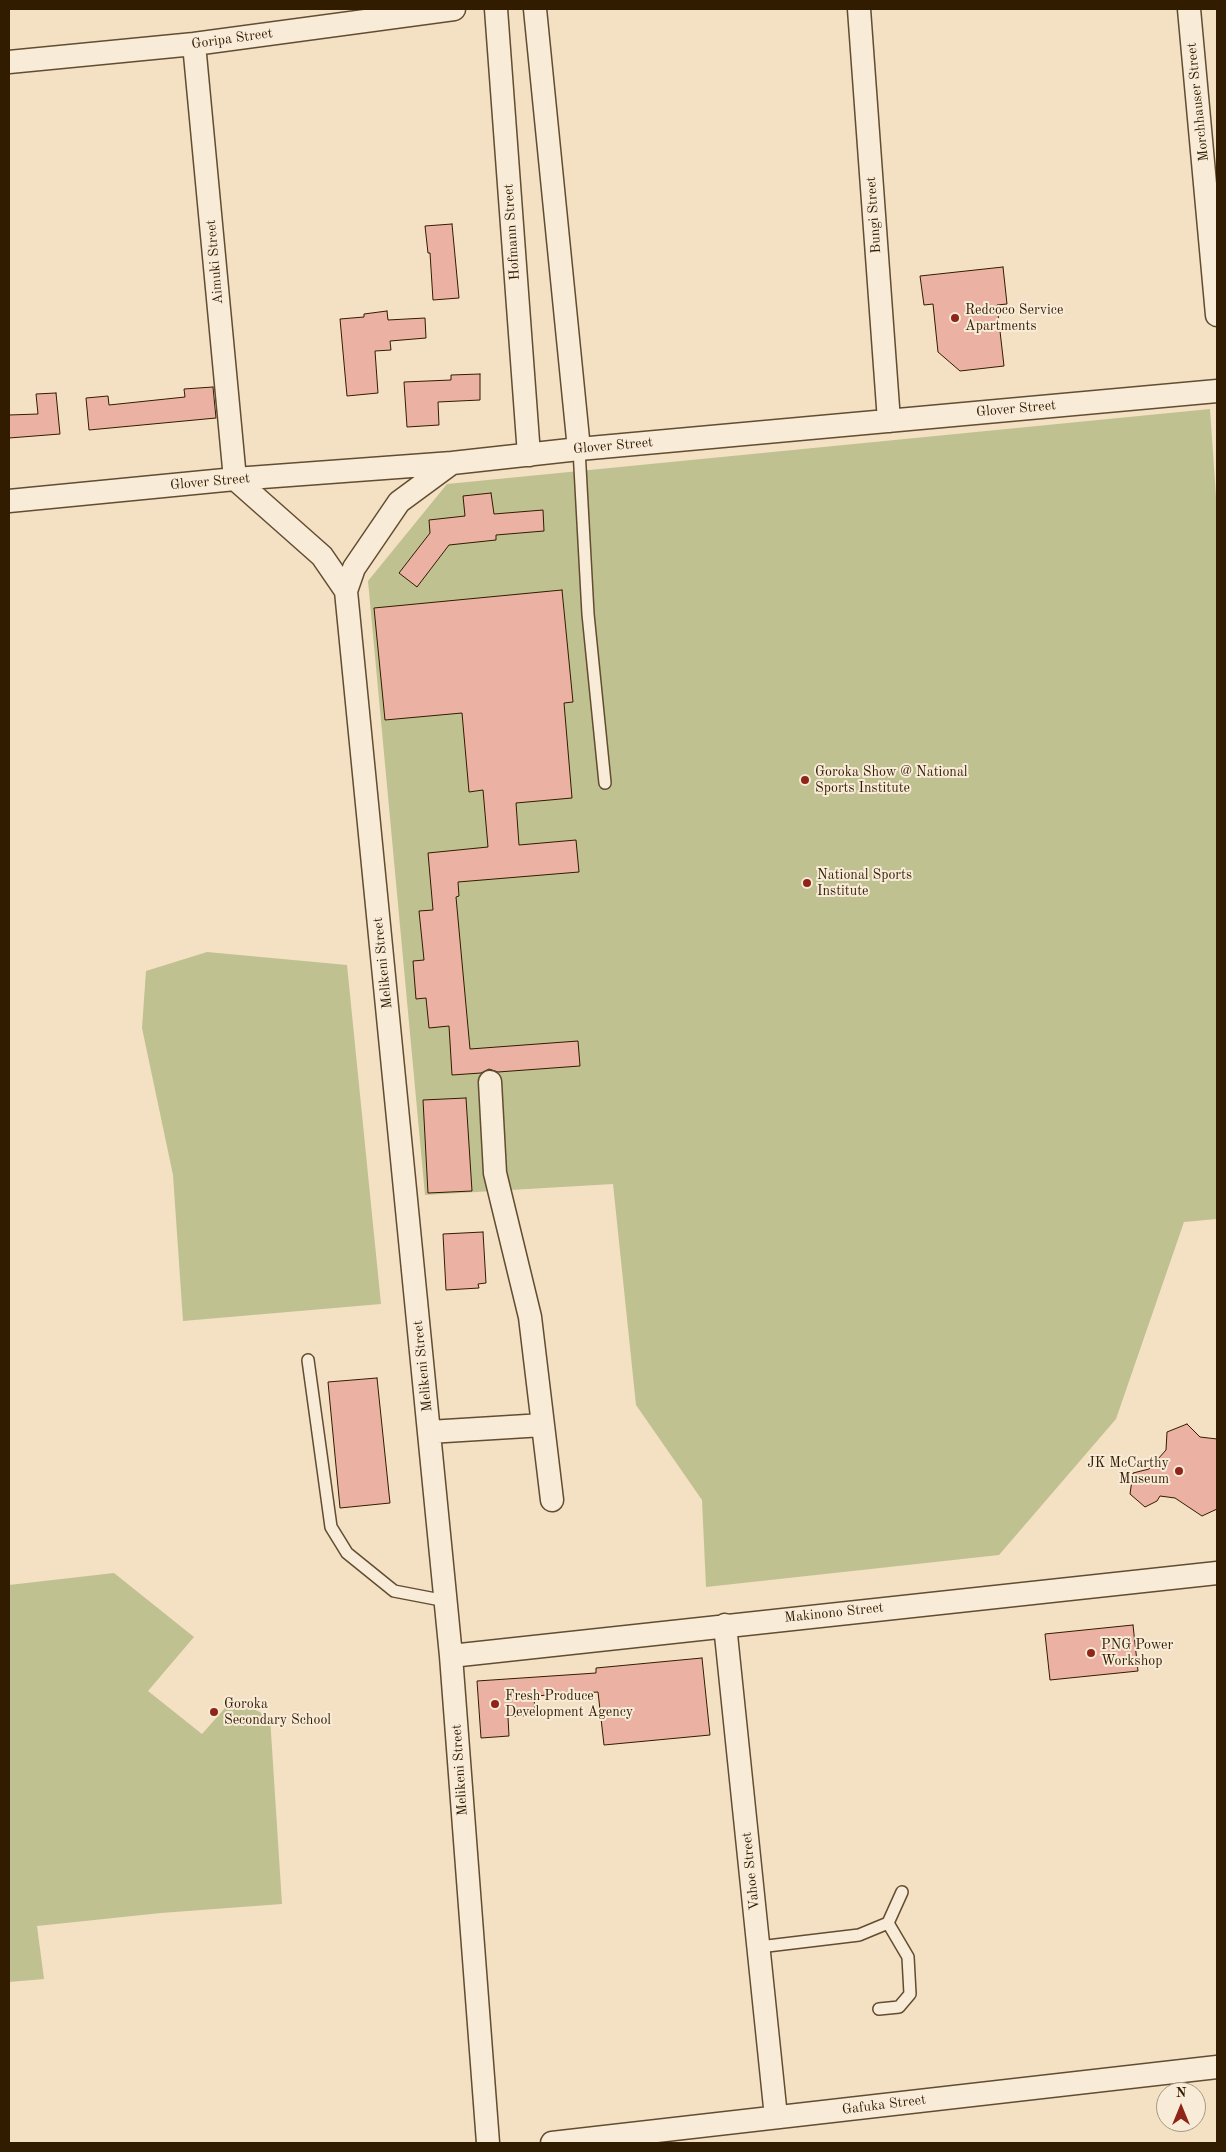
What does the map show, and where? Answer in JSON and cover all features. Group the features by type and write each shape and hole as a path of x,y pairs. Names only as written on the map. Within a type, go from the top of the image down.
{"street":[{"name":"Goripa Street","path":"9,62 194,44 454,9"},
{"name":"Hofmann Street","path":"496,9 529,455"},
{"path":"534,9 579,449"},
{"name":"Bungi Street","path":"859,9 889,421"},
{"name":"Morchhauser Street","path":"1189,9 1210,139 1217,315"},
{"name":"Aimuki Street","path":"194,44 235,479"},
{"name":"Glover Street","path":"9,502 235,479 452,463 579,449 1217,391"},
{"name":"Melikeni Street","path":"452,463 399,502 354,568 346,591 446,1601 488,2143"},
{"name":"Melikeni Street","path":"235,479 322,556 346,591"},
{"path":"490,1082 495,1173 530,1317 552,1500"},
{"path":"429,1432 543,1425"},
{"name":"Makinono Street","path":"451,1656 1217,1573"},
{"name":"Vahoe Street","path":"725,1625 776,2117"},
{"name":"Gafuka Street","path":"552,2143 1217,2067"}],"lane":[{"path":"579,449 588,614 605,783"},
{"path":"308,1360 331,1527 347,1553 394,1591 446,1601"},
{"path":"759,1947 859,1934 888,1923 902,1892"},
{"path":"879,2009 900,2007 910,1994 908,1957 888,1923"}],"green space":[{"name":"National Sports Institute","path":"1210,409 1217,511 1217,1219 1184,1222 1116,1419 999,1555 706,1587 702,1500 636,1405 613,1184 425,1195 368,581 447,484"},
{"path":"207,952 347,965 381,1304 183,1321 173,1175 142,1028 146,971"},
{"path":"114,1573 194,1637 148,1691 202,1734 233,1699 270,1717 282,1904 161,1913 37,1926 44,1979 9,1982 9,1585"}],"building":[{"path":"452,224 459,298 433,300 430,253 428,253 425,226"},
{"name":"Redcoco Service Apartments","path":"1003,267 1007,304 997,305 1004,366 960,371 938,352 933,304 924,305 920,276"},
{"path":"387,311 388,320 425,318 426,338 390,341 391,350 375,351 378,393 347,396 340,319 364,317 364,314"},
{"path":"480,374 480,400 438,402 439,425 407,427 404,382 451,380 451,375"},
{"path":"213,387 216,418 89,430 86,398 108,396 109,405 185,397 184,389"},
{"path":"56,393 60,434 9,438 9,415 38,414 36,394"},
{"path":"491,493 494,514 543,510 544,531 496,535 496,540 449,545 417,587 399,573 430,533 429,520 465,516 463,496"},
{"path":"562,590 573,702 564,703 572,798 516,803 519,845 576,840 579,872 458,882 459,896 456,897 470,1049 578,1041 580,1066 498,1072 489,1069 481,1073 452,1075 449,1026 429,1028 426,998 416,999 413,961 424,960 419,911 433,910 428,853 488,847 483,790 469,792 462,713 385,720 374,608"},
{"path":"466,1098 472,1191 428,1193 423,1100"},
{"path":"483,1232 486,1283 478,1284 479,1288 446,1290 443,1234"},
{"path":"377,1378 390,1503 340,1508 328,1382"},
{"name":"JK McCarthy Museum","path":"1187,1424 1200,1437 1217,1439 1217,1509 1202,1516 1175,1498 1160,1496 1157,1501 1145,1507 1130,1494 1133,1473 1149,1469 1166,1450 1167,1432"},
{"name":"PNG Power Workshop","path":"1133,1625 1138,1671 1050,1680 1045,1634"},
{"path":"702,1658 710,1735 604,1745 598,1692 534,1696 535,1715 508,1717 509,1736 481,1738 477,1681 596,1673 596,1668"}],"place":[{"name":"Redcoco Service Apartments","path":"955,318"},
{"name":"Goroka Show @ National Sports Institute","path":"805,780"},
{"name":"National Sports Institute","path":"807,883"},
{"name":"JK McCarthy Museum","path":"1179,1471"},
{"name":"PNG Power Workshop","path":"1091,1653"},
{"name":"Fresh Produce Development Agency","path":"495,1704"},
{"name":"Goroka Secondary School","path":"214,1712"}]}
